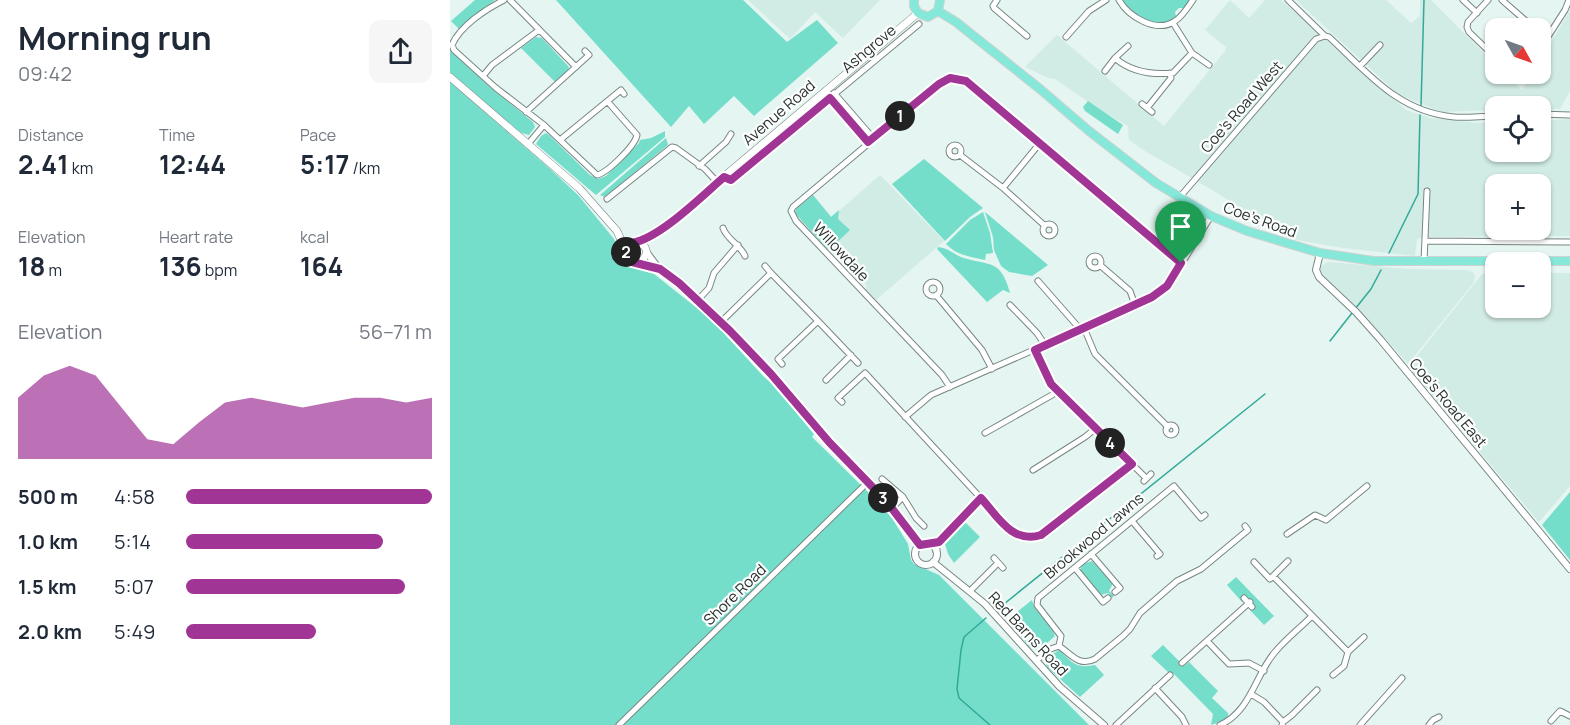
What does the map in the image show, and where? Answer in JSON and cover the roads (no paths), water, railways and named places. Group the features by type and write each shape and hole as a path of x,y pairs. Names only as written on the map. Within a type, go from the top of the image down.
{"main road":[{"path":"914,0 918,13 928,17 938,11 940,0"},
{"name":"Coe's Road","path":"938,11 956,22 1141,172 1211,216 1273,241 1320,253 1374,261 1570,261"},
{"name":"Avenue Road","path":"636,242 657,233 918,13"},
{"path":"450,77 579,188 617,231 629,260 639,263 645,259 646,251 617,231"},
{"name":"Avenue Road","path":"646,251 657,233"},
{"path":"626,251 636,242"}],"street":[{"path":"504,0 470,23 454,39 452,45 454,50 544,125 592,173 597,175 604,173 632,146 637,135 608,102"},
{"path":"510,0 576,67"},
{"path":"1066,37 1089,11 1106,0"},
{"path":"1119,0 1123,8 1135,18 1159,25 1173,23 1193,0"},
{"path":"1288,0 1325,36 1329,37 1402,102 1422,111 1455,117 1485,116"},
{"path":"1463,0 1477,13"},
{"path":"1485,47 1469,32 1467,27 1488,0"},
{"path":"1502,0 1523,18"},
{"path":"1551,33 1566,10 1569,0"},
{"path":"996,1 994,8 1028,36"},
{"path":"1173,23 1192,53 1209,65"},
{"name":"Ashgrove","path":"721,180 731,180 919,24"},
{"path":"483,76 492,65 539,30"},
{"name":"Coe's Road West","path":"1179,198 1316,39 1325,36"},
{"path":"1360,66 1380,45"},
{"path":"1105,71 1128,46"},
{"path":"526,112 589,55 585,51"},
{"path":"1115,58 1128,68 1145,73 1170,73 1177,71 1192,53"},
{"path":"1142,104 1150,110 1171,78 1170,73"},
{"path":"827,89 871,140 944,80 956,78 966,81 1181,263"},
{"path":"560,140 621,90 624,94"},
{"path":"1551,114 1570,115"},
{"path":"528,144 544,125"},
{"path":"699,166 730,138 731,134"},
{"name":"Willowdale","path":"871,140 794,207 791,211 792,216 942,375 950,387"},
{"path":"1003,188 1040,143"},
{"path":"607,199 668,148 676,148 721,180"},
{"path":"960,155 1003,188 1044,225"},
{"path":"1424,262 1427,191"},
{"path":"905,417 931,395 1152,297 1167,286 1211,216"},
{"path":"723,228 745,256"},
{"path":"1425,241 1570,242"},
{"path":"698,300 708,288 714,273 738,245"},
{"path":"646,251 660,269 698,300 764,366 817,428 892,508 920,545"},
{"name":"Coe's Road East","path":"1320,253 1316,270 1319,277 1354,310 1570,569"},
{"path":"639,263 660,269"},
{"path":"765,266 858,363"},
{"path":"1101,266 1130,291 1135,305"},
{"path":"721,322 771,273"},
{"path":"1038,280 1082,328 1095,354 1168,427"},
{"path":"936,295 982,350 992,369"},
{"path":"1010,305 1037,333 1045,345"},
{"path":"778,359 818,321"},
{"path":"1035,350 1044,372 1058,390 1147,478"},
{"path":"826,380 851,355"},
{"path":"842,402 838,398 841,393 865,373 1014,534 1020,536 1034,537 1048,530 1132,464"},
{"path":"985,434 1058,390"},
{"path":"1033,470 1096,428"},
{"path":"882,479 903,496 916,518 926,525"},
{"name":"Shore Road","path":"619,725 868,482"},
{"name":"Brookwood Lawns","path":"1059,646 1061,636 1036,601 1173,486 1201,518 1205,515"},
{"path":"1287,534 1315,515 1326,520 1367,486"},
{"path":"892,508 903,496"},
{"path":"939,542 920,545 916,550 918,560 927,564 933,562 939,542 981,498"},
{"path":"1132,521 1160,554 1157,556"},
{"path":"1036,661 1048,650 1059,646 1078,661 1089,662 1095,659 1130,629 1140,613 1177,581 1201,569 1248,530 1245,526"},
{"path":"930,544 936,551"},
{"path":"1091,554 1120,588 1115,592"},
{"path":"1254,562 1270,579 1288,561"},
{"name":"Red Barns Road","path":"933,562 970,591 1060,687 1104,725"},
{"path":"970,591 998,563"},
{"path":"1074,568 1103,602 1108,598"},
{"path":"1273,576 1348,652"},
{"path":"1182,663 1249,602"},
{"path":"1220,725 1238,711 1251,694 1274,652 1312,616"},
{"path":"1333,675 1344,666 1348,652 1364,637"},
{"path":"1208,641 1229,664 1249,663 1264,670"},
{"path":"1116,725 1170,675"},
{"path":"1360,725 1402,678"},
{"path":"1155,688 1182,717 1186,725"},
{"path":"1251,694 1264,702 1282,723 1317,690"},
{"path":"1551,721 1560,711 1570,716"},
{"path":"1429,725 1439,717"}],"waterway":[{"path":"1421,106 1424,0"},
{"path":"1389,253 1418,194 1420,115"},
{"path":"1355,309 1371,289 1381,270"},
{"path":"1330,341 1352,313"},
{"path":"999,608 1265,394"},
{"path":"986,618 964,637 957,689 959,698 990,725"}]}
